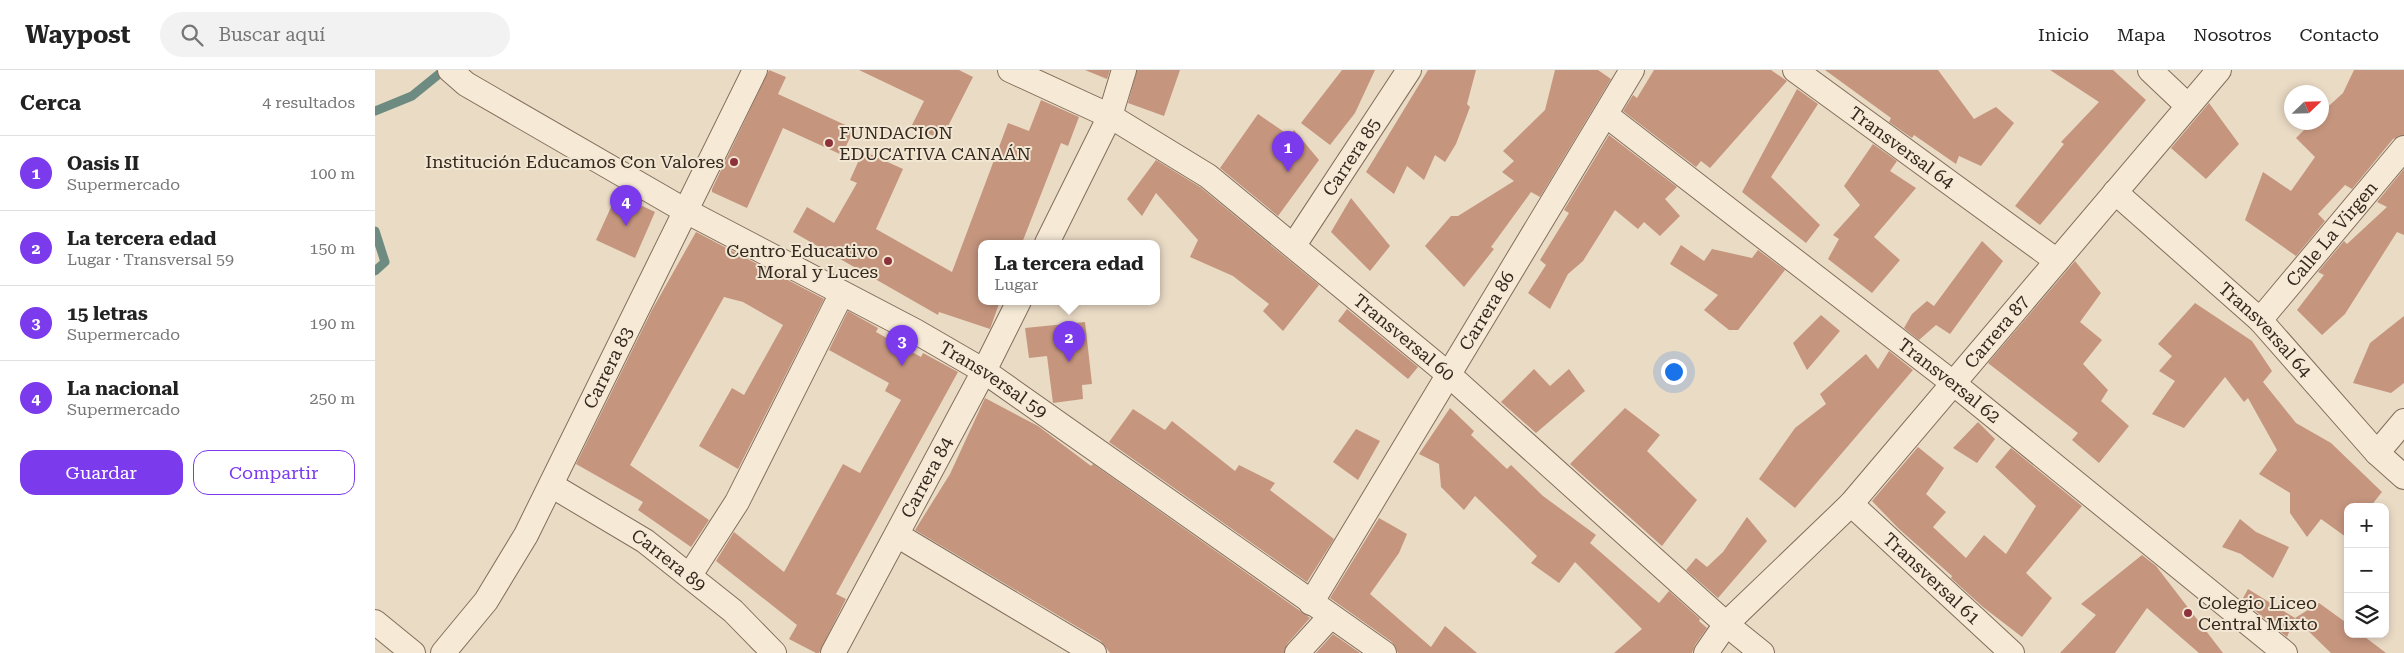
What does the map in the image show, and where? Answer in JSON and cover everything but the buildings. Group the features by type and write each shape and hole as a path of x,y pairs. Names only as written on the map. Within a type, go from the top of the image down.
{"street":[{"name":"Carrera 83","path":"443,653 486,601 526,535 684,210 755,70"},
{"name":"Transversal 60","path":"1010,70 1110,116 1207,176 1294,245 1448,374 1727,624 1762,653"},
{"path":"1048,240 1110,116 1124,70"},
{"name":"Carrera 85","path":"1294,245 1409,70"},
{"name":"Carrera 86","path":"1311,603 1632,70"},
{"name":"Transversal 64","path":"1795,70 2057,261"},
{"path":"2150,70 2188,106"},
{"name":"Carrera 87","path":"1706,653 1727,624 1851,504 2219,70"},
{"name":"Transversal 59","path":"458,77 684,210 842,293 983,371 1330,617 1384,653"},
{"name":"Transversal 62","path":"1607,114 1953,383 2285,653"},
{"name":"Calle La Virgen","path":"2260,320 2404,148"},
{"name":"Transversal 64","path":"2115,192 2260,320 2377,453 2404,477"},
{"path":"690,575 737,502 842,293"},
{"name":"Carrera 84","path":"833,653 1017,305"},
{"path":"2377,453 2404,421"},
{"name":"Carrera 89","path":"551,485 645,541 733,611 774,653"},
{"name":"Transversal 61","path":"1851,504 2012,653"},
{"path":"897,535 1094,653"},
{"path":"1297,653 1330,617"},
{"path":"375,622 413,653"}],"waterway":[{"path":"375,111 412,96 444,70"},
{"path":"375,231 385,262 375,271"}],"place":[{"name":"FUNDACION EDUCATIVA CANAÁN","path":"829,143"},
{"name":"Institución Educamos Con Valores","path":"734,162"},
{"name":"Oasis II","path":"1288,172"},
{"name":"La nacional","path":"626,226"},
{"name":"Centro Educativo Moral y Luces","path":"888,261"},
{"name":"La tercera edad","path":"1069,362"},
{"name":"15 letras","path":"902,366"},
{"name":"Colegio Liceo Central Mixto","path":"2188,613"}]}
